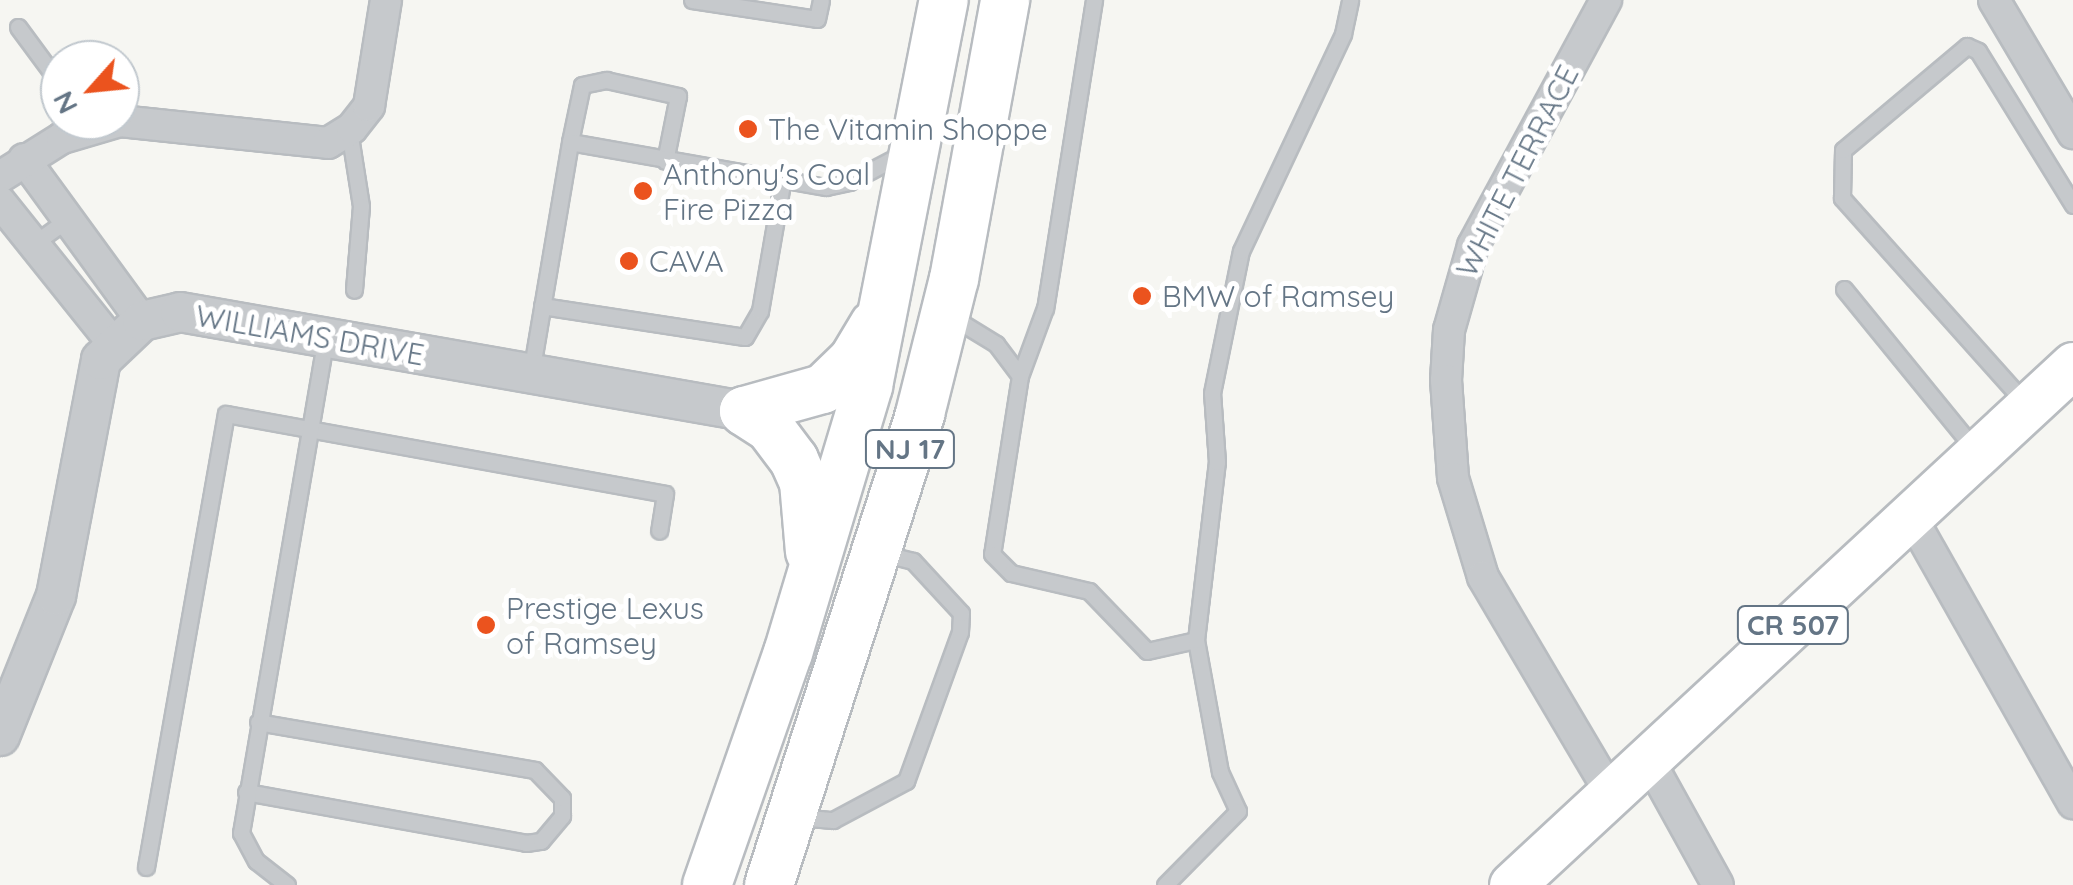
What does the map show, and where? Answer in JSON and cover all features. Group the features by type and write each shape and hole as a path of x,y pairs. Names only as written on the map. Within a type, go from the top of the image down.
{"highway":[{"name":"NJ 17","path":"706,877 809,586 886,305 944,0"},
{"name":"NJ 17","path":"777,879 792,817 880,552 945,313 1005,0"},
{"path":"744,411 804,399 831,382 853,360 886,305"},
{"path":"744,411 783,442 804,482 809,586"}],"main road":[{"name":"CR 507","path":"1512,885 1609,790 1911,517 2073,364"}],"street":[{"path":"140,123 302,145 328,143 349,130 370,106 386,0"},
{"name":"WHITE TERRACE","path":"1606,0 1473,246 1449,330 1446,380 1452,478 1483,578 1609,790"},
{"path":"1994,0 2073,133"},
{"path":"54,140 12,168 68,219 128,332"},
{"path":"0,202 32,245 128,332"},
{"name":"WILLIAMS DRIVE","path":"128,332 180,312 744,411"},
{"path":"0,736 56,596 92,387 128,332"},
{"path":"1911,517 2073,802"},
{"path":"1647,757 1718,885"}],"lane":[{"path":"692,0 817,19 821,0"},
{"path":"1094,0 1044,308 1020,376 992,554 1011,573 1089,591 1147,651 1196,640"},
{"path":"1165,885 1238,811 1220,772 1196,640 1217,462 1212,393 1242,250 1343,34 1350,0"},
{"path":"18,27 40,57"},
{"path":"2028,407 1842,198 1843,150 1967,46 1978,51 2073,205"},
{"path":"530,374 582,85 606,80 678,96 665,161"},
{"path":"349,130 361,206 354,290"},
{"path":"570,142 782,183 850,182 914,148"},
{"path":"542,306 746,337 760,311 782,183"},
{"path":"32,245 68,219"},
{"path":"1844,289 1979,454"},
{"path":"945,313 996,344 1020,376"},
{"path":"287,885 248,848 241,833 326,337"},
{"path":"146,867 226,414 665,494 659,531"},
{"path":"792,817 834,820 906,781 960,632 960,613 914,561 880,552"},
{"path":"246,792 526,843 542,841 562,816 552,781 535,770 258,722"}],"place":[{"name":"The Vitamin Shoppe","path":"748,129"},
{"name":"Anthony's Coal Fire Pizza","path":"643,191"},
{"name":"CAVA","path":"629,261"},
{"name":"BMW of Ramsey","path":"1142,296"},
{"name":"Prestige Lexus of Ramsey","path":"486,625"}]}
